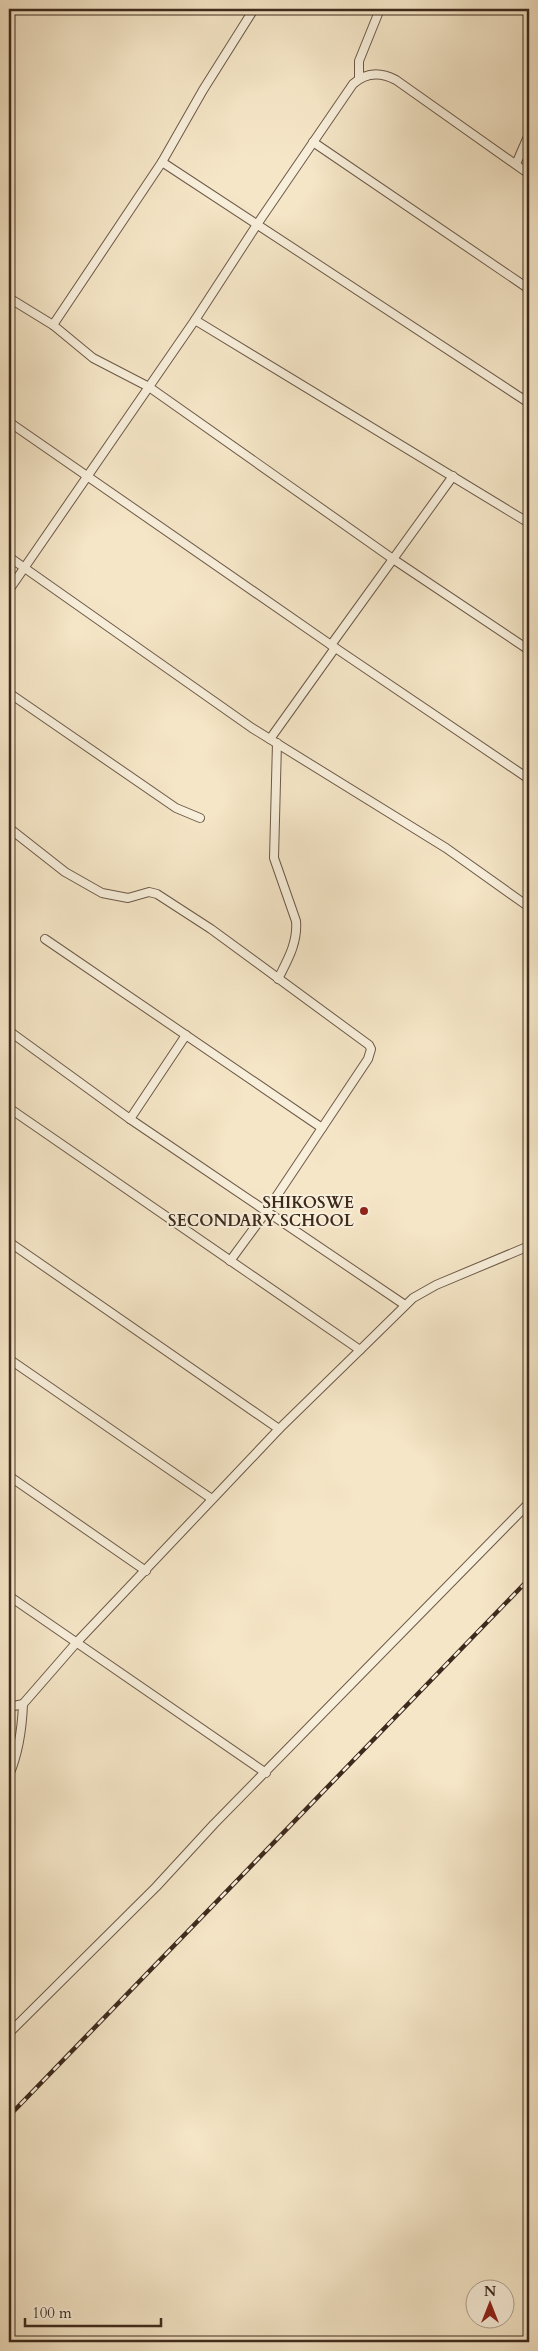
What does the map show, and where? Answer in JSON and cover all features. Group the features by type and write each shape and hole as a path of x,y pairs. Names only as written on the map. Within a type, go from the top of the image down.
{"street":[{"path":"53,325 162,162 203,90 254,9"},
{"path":"359,78 360,61 380,9"},
{"path":"9,590 149,388 313,142 359,78 377,74 396,80 529,174"},
{"path":"516,164 529,134"},
{"path":"313,142 529,289"},
{"path":"162,162 258,223 529,403"},
{"path":"9,298 53,325 93,358 149,388 393,559 529,650"},
{"path":"195,320 529,522"},
{"path":"9,422 333,647 529,779"},
{"path":"278,979 291,952 297,932 296,921 274,858 274,741 333,647 453,476"},
{"path":"9,558 274,741 446,848 529,907"},
{"path":"9,693 176,808 200,818"},
{"path":"9,828 65,872 102,894 128,898 149,892 157,894 211,929 366,1042 371,1049 368,1059 266,1212 230,1260"},
{"path":"45,940 322,1128"},
{"path":"9,1031 130,1119 405,1305"},
{"path":"130,1119 186,1036"},
{"path":"9,1108 360,1350"},
{"path":"9,1242 279,1429"},
{"path":"9,1707 23,1704 77,1642 279,1429 405,1305 436,1285 529,1246"},
{"path":"9,1359 212,1499"},
{"path":"9,1476 146,1571"},
{"path":"9,2033 156,1887 529,1503"},
{"path":"9,1596 266,1773"},
{"path":"9,1776 17,1756 22,1727 23,1704"}],"railway":[{"path":"9,2116 529,1579"}],"place":[{"name":"SHIKOSWE SECONDARY SCHOOL","path":"364,1211"}]}
